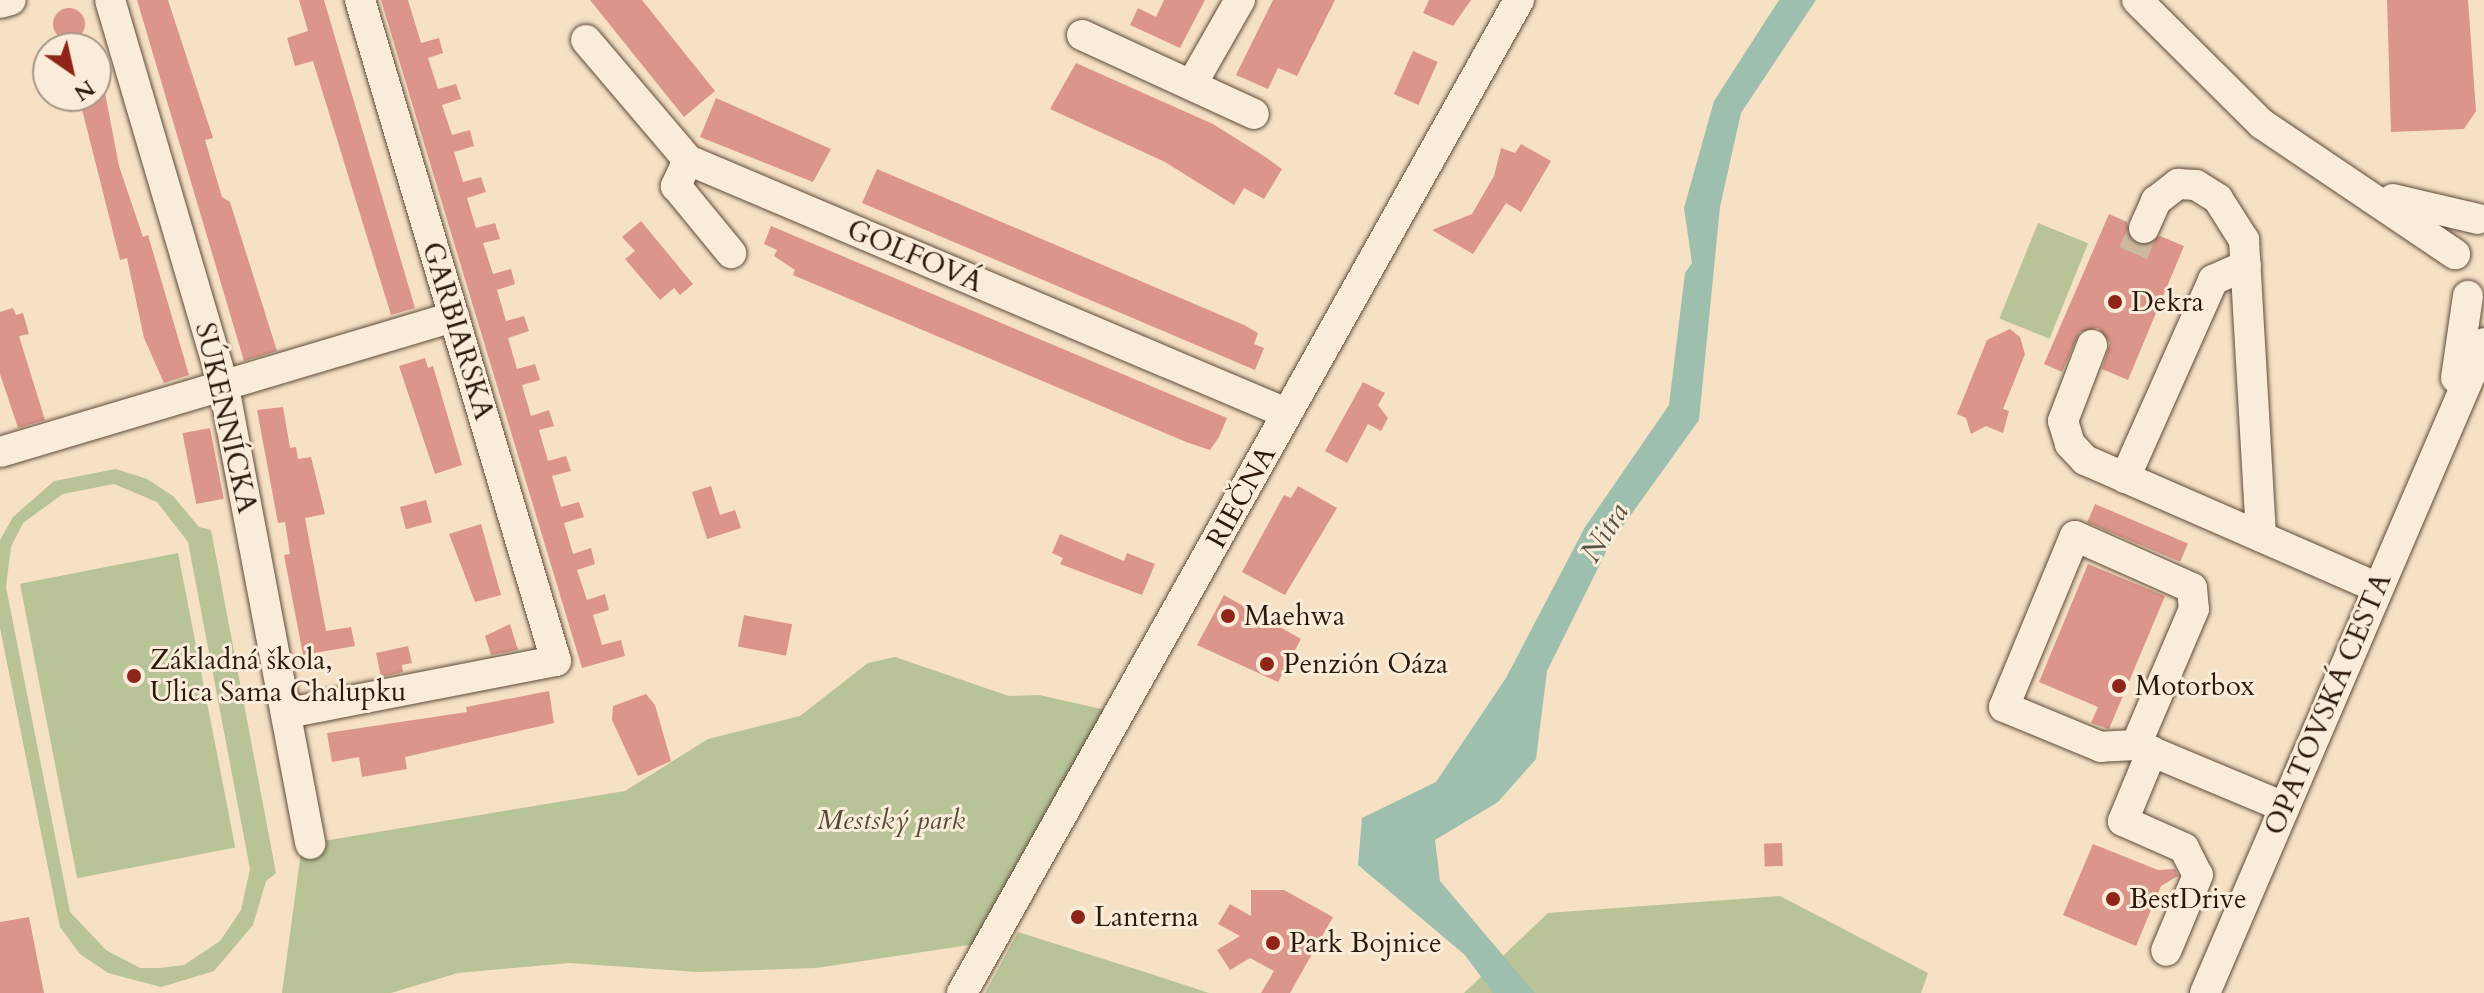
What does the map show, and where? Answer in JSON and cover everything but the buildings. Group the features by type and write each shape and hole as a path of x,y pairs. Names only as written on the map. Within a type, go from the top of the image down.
{"street":[{"path":"0,3 11,0"},
{"name":"SÚKENNÍCKA","path":"110,0 224,387 288,713 310,844"},
{"name":"GARBIARSKA","path":"288,713 556,661 360,0"},
{"path":"1192,84 1240,0"},
{"name":"RIEČNA","path":"962,993 1519,0"},
{"path":"2137,0 2262,124 2361,187 2455,254"},
{"path":"1082,35 1254,114"},
{"name":"GOLFOVÁ","path":"586,40 688,160 1286,413"},
{"path":"688,160 676,186 731,253"},
{"path":"2144,228 2156,201 2178,184 2196,185 2236,221 2246,265 2261,537"},
{"path":"2361,187 2431,212 2481,217 2455,254 2456,277 2476,302"},
{"path":"2125,478 2213,280 2246,265"},
{"name":"OPATOVSKÁ CESTA","path":"2449,415 2476,302"},
{"path":"0,452 454,317"},
{"name":"OPATOVSKÁ CESTA","path":"2205,993 2449,415 2484,343"},
{"path":"2092,345 2063,421 2070,444 2085,460 2378,588"},
{"path":"2166,951 2198,875 2184,848 2123,821 2144,748 2194,609 2192,588 2075,536 2004,707 2101,747 2144,748 2284,807"}],"green space":[{"path":"2038,223 2088,243 2049,339 1999,318"},
{"path":"116,469 147,479 173,496 199,527 211,530 276,873 266,881 253,925 214,971 161,987 108,973 80,954 60,927 0,628 0,540 13,517 54,481","holes":["114,484 157,502 188,542 250,869 241,910 220,941 184,965 140,968 106,950 70,912 6,587 11,547 23,523 63,494"]},
{"path":"178,553 235,847 77,878 20,584"},
{"name":"Mestský park","path":"895,657 1009,696 1039,695 1106,710 976,944 816,968 698,972 569,963 458,973 391,993 282,993 301,852 323,841 625,791 708,739 800,716 868,663"},
{"path":"1780,896 1928,973 1921,993 1464,993 1548,913"},
{"path":"1018,932 1148,973 1209,993 985,993"}],"water":[{"name":"Nitra","path":"1779,0 1816,0 1741,113 1720,207 1699,420 1610,544 1547,671 1536,759 1498,802 1435,840 1440,881 1535,993 1493,993 1465,955 1358,865 1362,818 1436,782 1506,678 1585,527 1669,405 1685,273 1692,263 1684,208 1714,101"}],"tunnel":[{"path":"2133,253 2144,228"}],"place":[{"name":"Dekra","path":"2115,302"},
{"name":"Maehwa","path":"1228,616"},
{"name":"Penzión Oáza","path":"1267,664"},
{"name":"Základná škola, Ulica Sama Chalupku","path":"134,676"},
{"name":"Motorbox","path":"2119,686"},
{"name":"BestDrive","path":"2113,899"},
{"name":"Lanterna","path":"1078,917"},
{"name":"Park Bojnice","path":"1273,943"}]}
